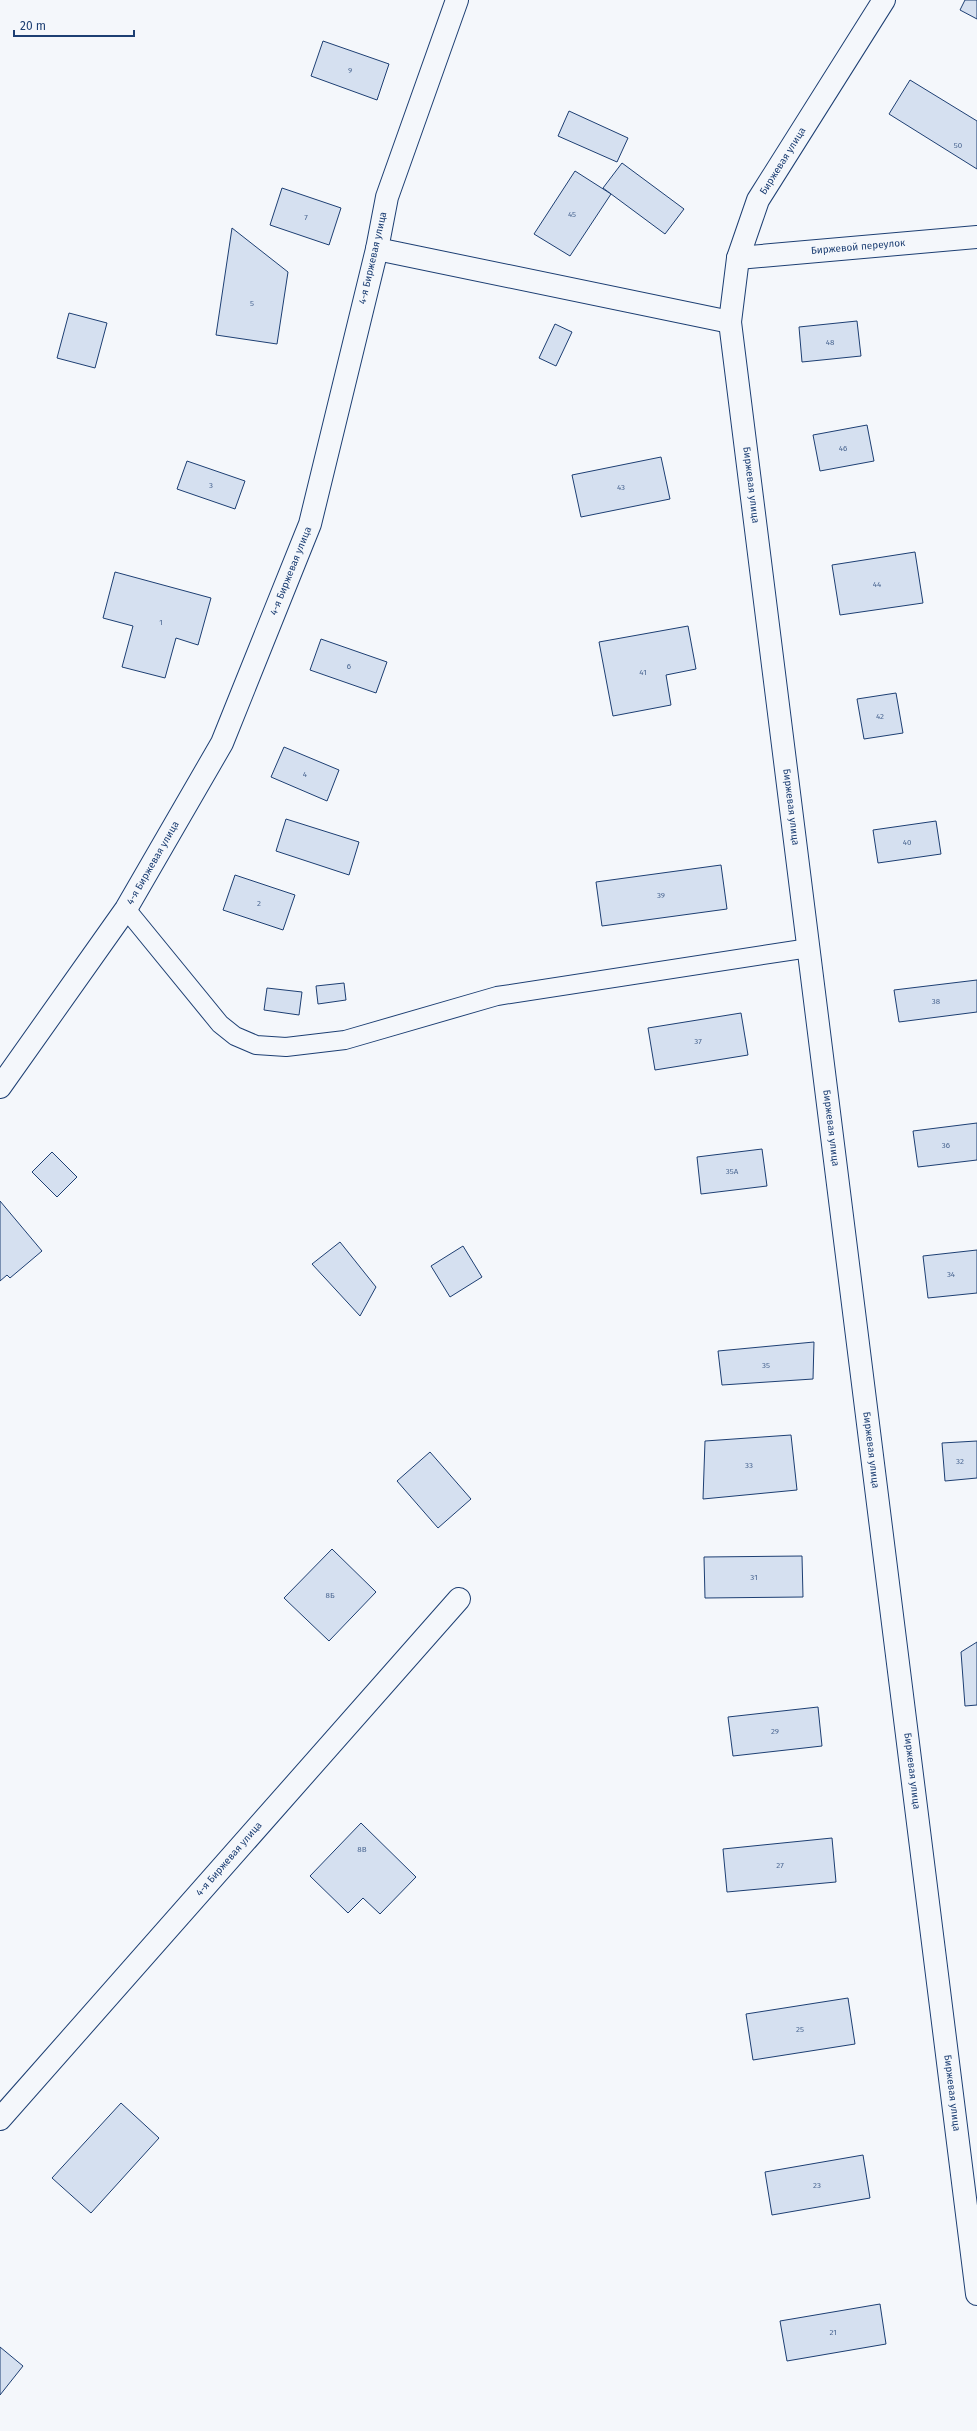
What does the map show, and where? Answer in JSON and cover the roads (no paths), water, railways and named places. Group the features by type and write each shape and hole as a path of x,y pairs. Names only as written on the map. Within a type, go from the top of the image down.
{"street":[{"name":"4-я Биржевая улица","path":"0,1087 126,909 222,743 310,524 377,249 387,197 458,0"},
{"name":"Биржевая улица","path":"884,0 758,200 738,258 730,322 977,2294"},
{"name":"Биржевой переулок","path":"738,258 977,237"},
{"path":"377,249 730,322"},
{"name":"4-я Биржевая улица","path":"0,2119 459,1599"}],"lane":[{"path":"126,909 220,1024 235,1036 256,1045 286,1047 345,1040 497,996 809,948"}]}
